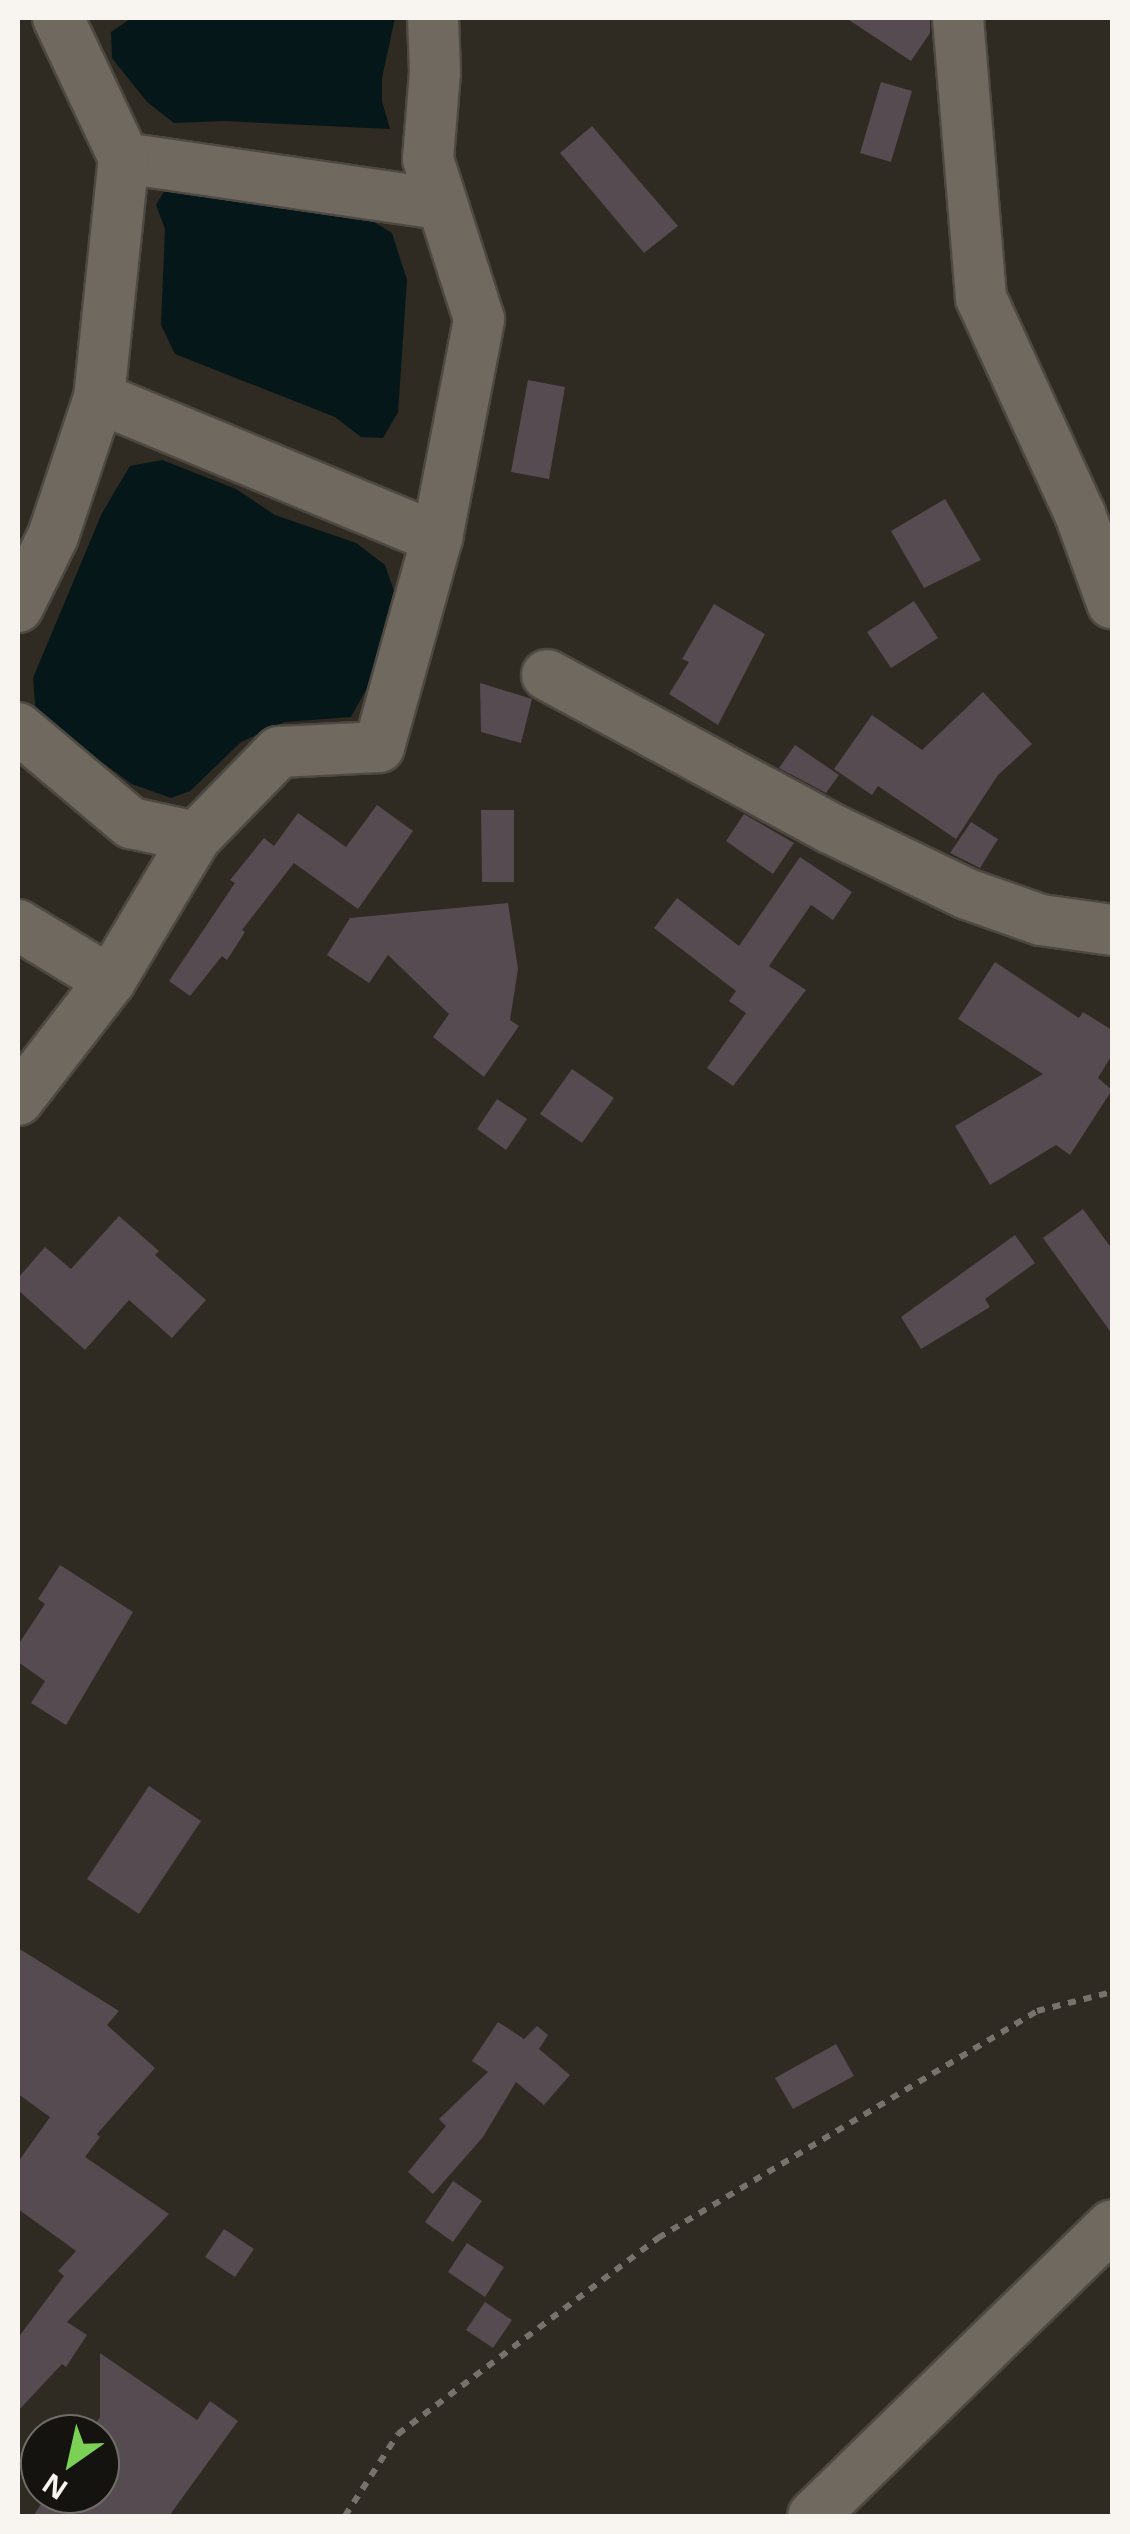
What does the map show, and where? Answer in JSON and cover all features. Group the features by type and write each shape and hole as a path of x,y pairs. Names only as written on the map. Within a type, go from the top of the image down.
{"street":[{"path":"18,1100 110,981 196,837 279,752 379,747 437,538 479,319 428,158 436,72 433,18"},
{"path":"958,18 980,298 1080,514 1112,603"},
{"path":"18,607 53,536 99,398 124,158 66,20"},
{"path":"124,158 440,204"},
{"path":"99,398 437,538"},
{"path":"547,675 830,828 967,894 1041,920 1112,930"},
{"path":"18,728 131,824 196,837"},
{"path":"18,924 110,981"},
{"path":"812,2516 1112,2225"}],"path":[{"path":"345,2516 398,2434 658,2238 1037,2011 1112,1992"}],"shaded area":[{"path":"132,18 395,18 382,78 382,101 390,129 224,121 174,123 147,102 112,58 111,32"},
{"path":"181,184 374,222 392,233 407,280 398,412 383,438 361,437 335,417 175,354 161,325 165,229 156,205 165,190"},
{"path":"162,460 236,489 275,515 356,543 385,565 395,594 367,688 351,717 285,722 241,742 190,791 171,798 132,784 36,715 33,678 102,513 130,466"}],"building":[{"path":"846,18 930,18 930,33 911,61"},
{"path":"881,82 912,91 891,162 860,153"},
{"path":"592,126 678,226 644,253 560,153"},
{"path":"528,380 565,387 549,479 511,472"},
{"path":"945,499 981,560 924,588 891,531"},
{"path":"914,601 938,638 891,668 867,632"},
{"path":"714,604 765,634 718,725 669,694 689,662 682,659"},
{"path":"480,683 532,699 521,743 481,732"},
{"path":"983,692 1032,744 998,775 956,839 878,786 872,795 834,769 872,715 922,750"},
{"path":"795,745 839,775 826,793 779,768"},
{"path":"377,805 413,831 358,909 294,863 242,930 245,932 227,960 222,956 190,996 169,981 235,883 230,880 264,838 274,846 298,813 346,847"},
{"path":"481,810 514,810 514,882 482,882"},
{"path":"744,814 794,843 773,874 726,841"},
{"path":"971,822 998,839 980,868 950,853"},
{"path":"800,857 852,892 833,920 811,905 769,966 806,990 733,1086 707,1068 746,1013 729,1001 736,991 654,928 677,898 739,946"},
{"path":"508,903 518,969 510,1020 519,1026 484,1077 433,1037 449,1014 388,955 369,983 327,955 350,918"},
{"path":"995,962 1079,1018 1083,1012 1112,1030 1112,1055 1098,1078 1112,1090 1070,1155 1056,1145 990,1185 955,1126 1043,1074 958,1019"},
{"path":"572,1069 614,1098 582,1143 540,1114"},
{"path":"497,1099 527,1119 506,1150 477,1129"},
{"path":"1083,1209 1112,1249 1112,1334 1043,1238"},
{"path":"119,1216 159,1251 155,1255 206,1300 172,1338 129,1300 85,1350 18,1290 18,1278 45,1247 71,1269"},
{"path":"1015,1235 1035,1263 985,1299 990,1307 921,1349 901,1317"},
{"path":"60,1565 133,1612 66,1725 31,1703 45,1681 18,1662 18,1645 45,1604 38,1599"},
{"path":"149,1786 201,1821 139,1914 87,1879"},
{"path":"18,1948 119,2011 107,2025 155,2068 97,2134 100,2137 85,2157 169,2214 67,2322 87,2335 66,2367 62,2364 18,2411 18,2338 64,2276 58,2271 76,2251 18,2209 18,2162 50,2117 18,2094"},
{"path":"498,2022 524,2039 537,2026 548,2035 539,2049 570,2075 544,2105 516,2082 483,2137 433,2194 408,2172 446,2126 439,2119 488,2072 472,2061"},
{"path":"836,2044 854,2076 793,2109 775,2078"},
{"path":"453,2181 482,2201 453,2242 425,2222"},
{"path":"224,2229 254,2249 235,2277 205,2257"},
{"path":"467,2243 504,2267 485,2297 448,2272"},
{"path":"485,2302 512,2320 493,2348 466,2330"},
{"path":"100,2353 197,2420 210,2401 238,2421 169,2516 33,2516 120,2514 120,2414 100,2414"}]}
